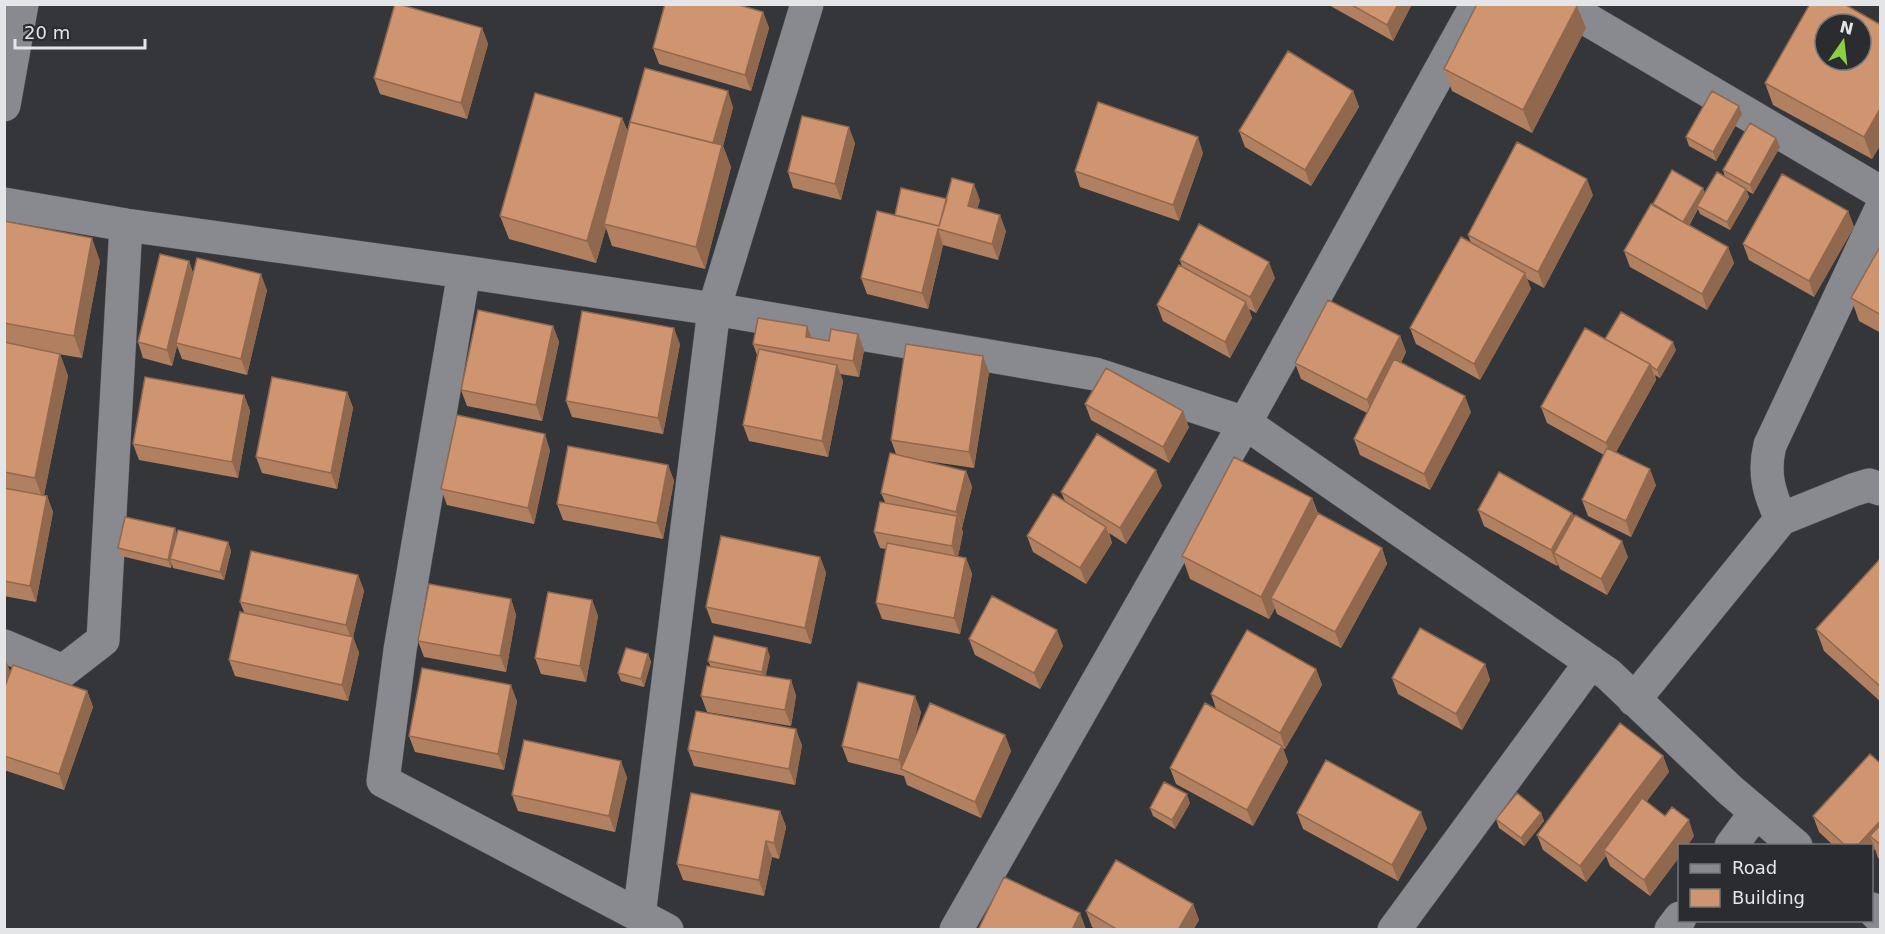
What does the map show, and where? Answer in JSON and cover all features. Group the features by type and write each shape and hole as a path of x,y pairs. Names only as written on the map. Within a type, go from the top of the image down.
{"street":[{"path":"4,105 22,4"},
{"path":"464,272 400,650 383,781 653,923 714,309 807,4"},
{"path":"956,930 1245,423 1477,4"},
{"path":"1561,4 1881,192"},
{"path":"4,204 126,225 714,309 1095,374 1245,423 1614,681 1794,844"},
{"path":"1773,500 1765,463 1770,445 1881,211"},
{"path":"4,646 63,671 103,640 126,225"},
{"path":"1394,930 1773,500 1853,490 1869,485 1881,489"},
{"path":"1732,844 1756,812"}],"building":[{"path":"395,4 482,28 461,103 374,78"},
{"path":"665,4 736,4 763,12 745,75 653,48"},
{"path":"1350,4 1398,4 1387,25"},
{"path":"1477,4 1575,4 1577,6 1523,110 1444,69"},
{"path":"1810,4 1844,4 1858,12 1813,12 1813,72 1873,72 1873,20 1881,25 1881,107 1864,137 1765,83"},
{"path":"1288,51 1353,91 1305,170 1239,131"},
{"path":"645,68 728,91 713,143 630,122"},
{"path":"1712,91 1739,106 1713,152 1686,137"},
{"path":"535,93 622,118 587,241 500,216"},
{"path":"1098,102 1198,137 1173,205 1075,171"},
{"path":"802,116 849,127 835,184 788,172"},
{"path":"630,122 722,145 696,247 604,224"},
{"path":"1750,123 1776,138 1750,185 1723,170"},
{"path":"1517,142 1587,179 1538,272 1468,235"},
{"path":"1672,170 1703,188 1683,222 1653,204"},
{"path":"1717,172 1746,189 1727,222 1697,206"},
{"path":"1782,174 1848,211 1809,281 1743,244"},
{"path":"952,178 974,184 968,206 1000,215 992,244 938,229 922,293 861,278 877,211 939,226"},
{"path":"901,188 947,199 939,226 895,215"},
{"path":"1651,204 1728,247 1702,294 1624,251"},
{"path":"4,221 92,238 74,336 4,323"},
{"path":"1199,224 1269,262 1250,297 1180,260"},
{"path":"1461,237 1525,273 1474,364 1410,328"},
{"path":"1881,245 1881,315 1851,298"},
{"path":"160,254 189,261 167,350 138,342"},
{"path":"197,258 261,274 241,359 176,343"},
{"path":"1179,265 1246,302 1225,342 1157,305"},
{"path":"1328,300 1400,336 1367,400 1295,363"},
{"path":"478,310 553,326 536,405 461,390"},
{"path":"582,311 674,328 658,418 566,401"},
{"path":"1621,312 1673,342 1657,370 1605,339"},
{"path":"758,318 807,326 806,337 829,341 831,329 858,334 853,361 753,344"},
{"path":"1585,328 1650,364 1606,443 1541,407"},
{"path":"4,342 60,354 35,478 4,472"},
{"path":"906,344 983,356 969,452 891,440"},
{"path":"759,349 837,365 822,441 743,425"},
{"path":"1394,359 1465,396 1424,474 1354,439"},
{"path":"1106,368 1183,411 1163,447 1085,404"},
{"path":"145,377 244,395 232,462 133,444"},
{"path":"272,377 347,392 331,473 256,457"},
{"path":"457,415 545,434 528,508 441,489"},
{"path":"1097,434 1156,470 1120,528 1061,492"},
{"path":"568,446 668,465 657,523 557,504"},
{"path":"1607,448 1650,469 1626,521 1582,500"},
{"path":"890,453 966,471 956,512 881,493"},
{"path":"1234,457 1312,498 1261,597 1182,556"},
{"path":"1499,472 1572,513 1551,550 1478,510"},
{"path":"4,488 47,496 30,586 4,581"},
{"path":"1053,494 1106,527 1080,568 1027,536"},
{"path":"880,502 957,516 952,546 874,532"},
{"path":"1318,513 1382,548 1335,632 1271,598"},
{"path":"1575,515 1622,541 1601,579 1554,553"},
{"path":"125,517 175,528 168,560 118,548"},
{"path":"178,530 228,542 220,572 170,559"},
{"path":"721,536 820,557 805,628 706,607"},
{"path":"887,543 966,558 954,618 876,603"},
{"path":"251,551 358,575 346,625 240,602"},
{"path":"1881,558 1881,687 1816,629"},
{"path":"429,584 511,599 500,656 418,641"},
{"path":"548,592 592,600 580,666 535,658"},
{"path":"992,596 1057,630 1034,673 969,639"},
{"path":"240,612 353,637 342,685 229,660"},
{"path":"1420,628 1485,664 1456,714 1392,678"},
{"path":"1247,630 1316,669 1280,733 1211,694"},
{"path":"714,636 767,648 762,672 708,661"},
{"path":"626,648 648,654 641,679 618,673"},
{"path":"13,665 87,691 59,774 4,756 4,689"},
{"path":"707,666 791,680 785,710 701,696"},
{"path":"422,668 511,685 498,754 409,736"},
{"path":"858,682 915,696 899,760 842,746"},
{"path":"930,703 1005,735 975,802 901,769"},
{"path":"1205,703 1282,746 1247,810 1170,768"},
{"path":"696,711 796,729 789,769 688,750"},
{"path":"1620,723 1663,756 1580,866 1537,835"},
{"path":"524,740 621,761 609,816 512,795"},
{"path":"1870,754 1881,764 1881,820 1859,844 1844,844 1813,816"},
{"path":"1326,760 1421,812 1392,865 1297,813"},
{"path":"1164,782 1187,794 1172,820 1150,808"},
{"path":"691,793 780,811 774,843 766,841 759,880 677,864"},
{"path":"1517,793 1541,813 1521,838 1496,819"},
{"path":"1642,798 1665,816 1672,807 1689,820 1644,880 1604,850"},
{"path":"1881,824 1881,845 1870,836"},
{"path":"1116,860 1193,904 1178,930 1118,930 1086,911"},
{"path":"1004,877 1080,913 1072,930 978,930"}]}
